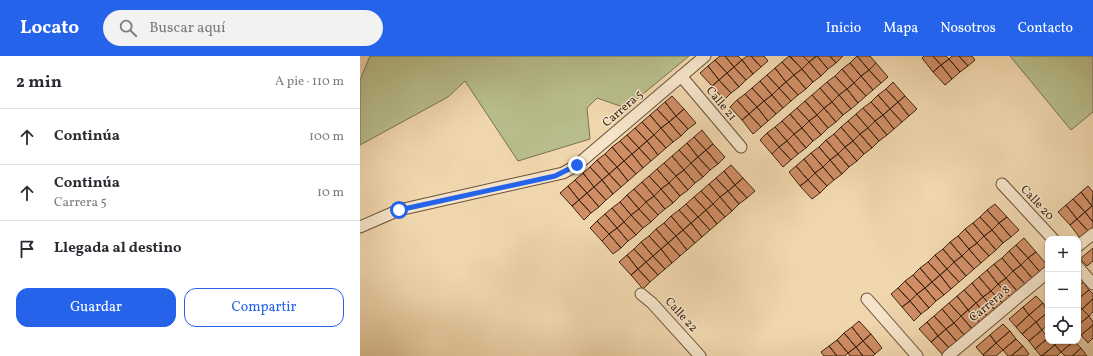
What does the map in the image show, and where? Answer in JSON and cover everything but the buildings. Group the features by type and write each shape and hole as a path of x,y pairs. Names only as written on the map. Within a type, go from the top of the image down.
{"street":[{"name":"Carrera 5","path":"360,226 399,210 555,176 577,165 705,56"},
{"name":"Calle 21","path":"681,76 741,147"},
{"name":"Calle 20","path":"1002,184 1050,236"},
{"path":"1081,244 1093,234"},
{"path":"1081,270 1093,284"},
{"name":"Carrera 8","path":"948,356 1045,275"},
{"name":"Calle 22","path":"641,294 652,303 700,356"},
{"path":"867,299 917,356"}],"green space":[{"path":"370,56 689,56 626,108 597,98 587,108 590,139 518,161 465,81 448,97 360,145 360,80"},
{"path":"1010,56 1093,56 1093,112 1071,130"}],"route":[{"path":"399,210 555,176 577,165"}]}
